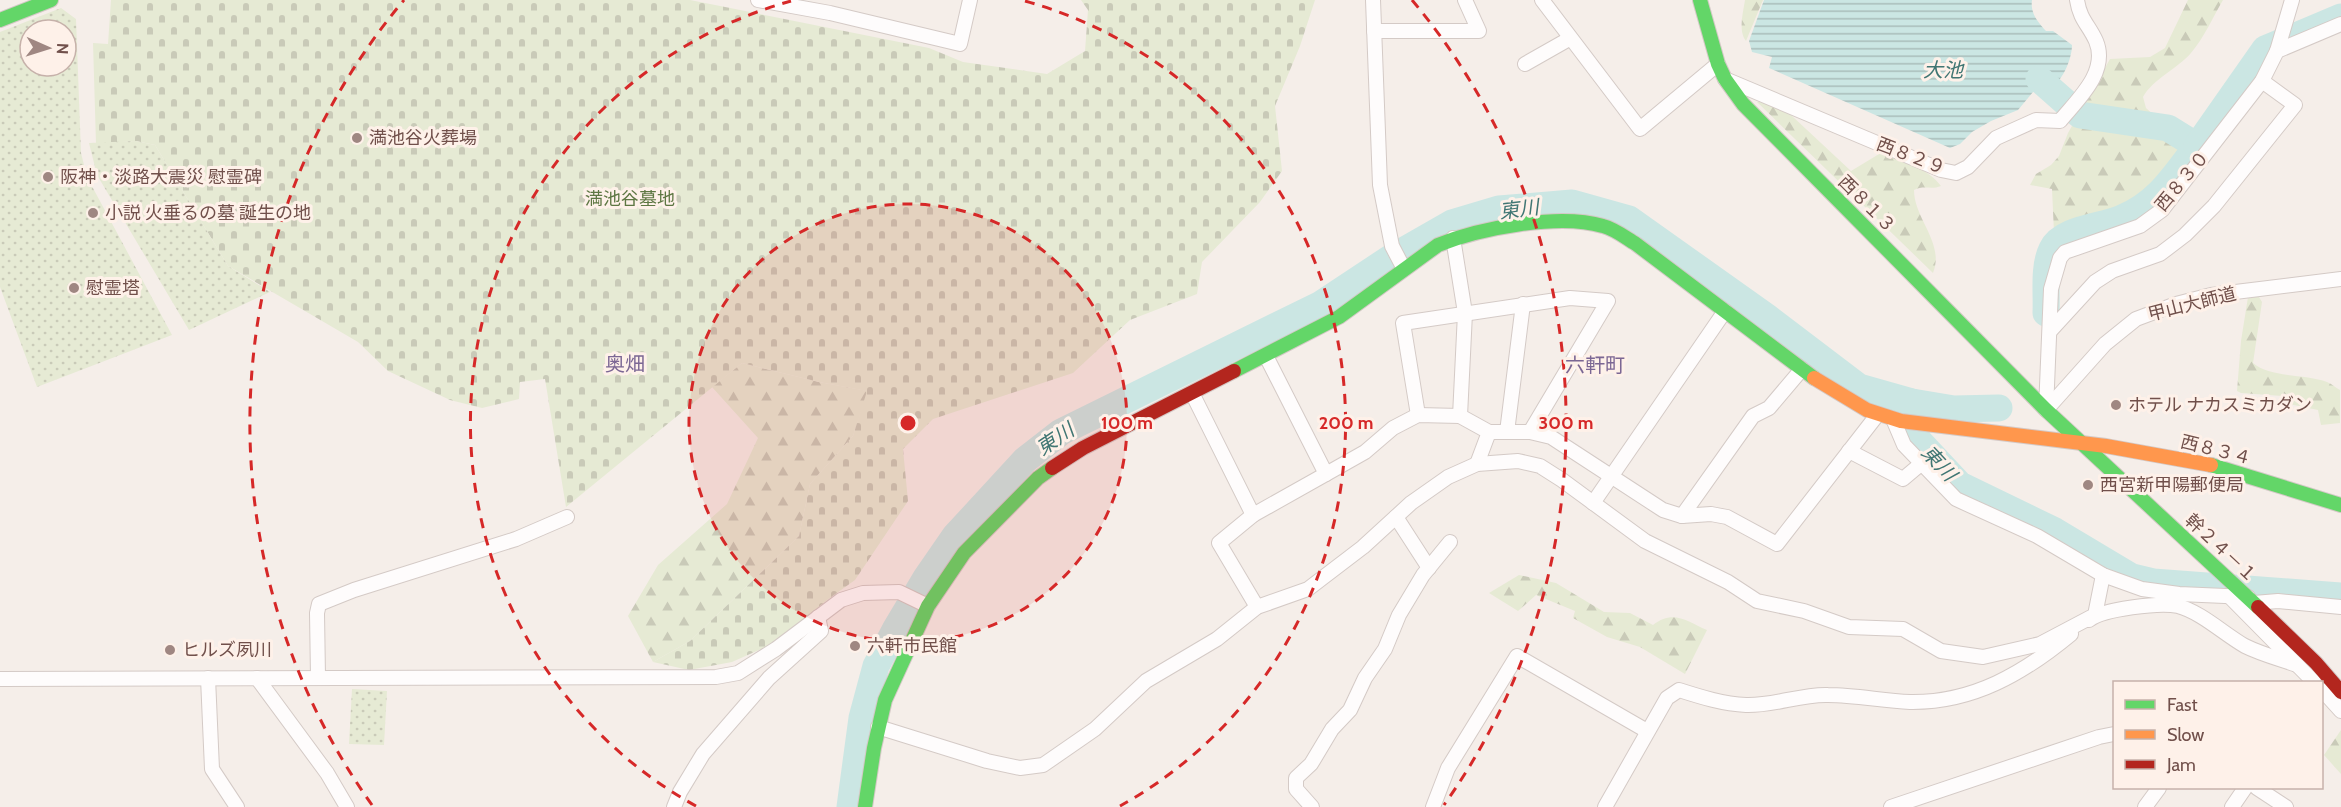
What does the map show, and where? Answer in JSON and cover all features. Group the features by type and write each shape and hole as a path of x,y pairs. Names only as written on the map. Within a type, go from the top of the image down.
{"street":[{"path":"0,20 50,0"},
{"path":"758,0 831,7 960,44 970,0"},
{"path":"1372,0 1380,185 1392,246 1404,269"},
{"path":"1374,31 1479,31 1465,0"},
{"path":"1542,0 1569,39 1640,129 1718,64"},
{"name":"西８１３","path":"1700,0 1718,64 1725,79 1743,104 2046,410"},
{"name":"西８２９","path":"1725,79 1941,170 1956,173 1968,167 1996,138 2036,120 2060,122 2098,70 2100,53 2096,40 2079,13 2077,0"},
{"name":"西８３０","path":"2046,410 2051,289 2060,258 2065,252 2140,225 2162,210 2262,81 2279,45 2292,0"},
{"path":"2279,45 2341,24"},
{"path":"1525,64 1569,39"},
{"path":"2051,330 2095,282 2112,271 2160,254 2185,235 2214,206 2295,105 2262,81"},
{"name":"西８３４","path":"1453,238 1550,222 1580,221 1605,226 1636,244 1828,388 1878,414 1913,423 2080,443 2175,458 2238,472 2341,505"},
{"path":"866,807 878,727 885,700 923,603 964,553 1038,477 1083,448 1339,317 1438,245 1453,238 1466,313 1460,416"},
{"name":"甲山大師道","path":"2046,410 2105,344 2136,319 2176,304 2211,295 2341,279"},
{"path":"1418,415 1403,323 1570,298 1608,301 1530,432"},
{"path":"1507,432 1523,304"},
{"path":"1593,503 1725,311"},
{"path":"1266,356 1326,474"},
{"path":"1682,516 1753,416 1769,408 1802,369"},
{"path":"1192,393 1254,514"},
{"name":"幹２４－１","path":"2046,410 2230,589 2249,599 2316,663 2341,692"},
{"path":"1257,607 1219,543 1254,514 1365,452 1393,428 1418,415 1460,416 1489,432 1530,432 1551,437 1663,510 1682,516 1711,514 1727,518 1777,544 1878,414"},
{"path":"1893,419 1904,445 1956,499 2037,536 2103,575 2178,600 2248,647 2297,665"},
{"path":"1477,464 1489,432"},
{"path":"1849,451 1903,479 1922,463"},
{"path":"878,727 987,761 1020,768 1043,765 1095,729 1146,681 1217,639 1257,607 1308,589 1363,547 1411,503 1448,477 1477,464 1518,461 1540,466 1645,541 1728,582 1758,601 1804,611 1849,627 1903,629 1941,651 1983,657 2040,644 2094,615 2230,589 2313,681"},
{"path":"318,677 317,613 319,604 354,590 516,539 567,517"},
{"path":"1396,517 1429,568"},
{"path":"1312,807 1296,789 1296,778 1311,764 1332,729 1350,710 1365,678 1384,649 1399,615 1429,568 1450,542"},
{"path":"1605,807 1667,698 1679,690 1710,700 1747,705 1826,695 1911,702 1941,701 1964,697 2014,675 2043,657 2094,615 2103,575"},
{"path":"0,679 716,677 738,673 776,649 841,600 863,593 905,594 923,603"},
{"path":"2249,599 2341,607"},
{"path":"674,807 680,792 703,754 768,678 821,631 818,617"},
{"path":"1433,807 1448,768 1517,656 1647,731"},
{"path":"208,678 212,770 237,807"},
{"path":"257,678 327,773 347,807"},
{"path":"2323,691 2341,711"},
{"path":"1891,807 2099,737 2113,734"},
{"path":"2145,807 2157,789"},
{"path":"2232,807 2244,789"},
{"path":"2259,789 2286,807"}],"green space":[{"name":"満池谷墓地","path":"111,0 690,0 929,48 963,62 1047,74 1085,51 1088,10 1081,0 1315,0 1300,46 1275,106 1282,171 1260,202 1202,262 1197,294 1130,320 1073,373 933,419 903,449 908,501 855,580 777,642 732,662 689,670 653,662 690,641 799,536 810,484 853,436 867,391 742,363 566,507 545,379 520,382 519,399 482,408 450,400 388,371 358,342 228,266 155,145 136,141 96,144 93,43 108,44"},
{"path":"1745,0 1763,0 1746,41 1742,32"},
{"path":"2188,0 2223,0 2196,47 2153,85 2143,97 2146,108 2186,145 2140,196 2124,209 2054,233 2052,189 2030,185 2036,174 2051,165 2059,156 2068,133 2110,59 2150,57 2165,48"},
{"path":"61,8 75,18 36,18"},
{"path":"18,25 18,78 78,78 78,73 81,153 87,177 172,335 37,387 0,287 0,32"},
{"path":"1757,102 1770,102 1791,115 1851,171 1884,151 1915,166 1936,180 1941,186 1914,190 1915,201 1935,251 1936,262 1933,273"},
{"path":"136,141 155,145 228,266 270,292 189,330 97,175 89,143"},
{"path":"2248,297 2259,297 2262,302 2253,363 2269,371 2327,382 2340,390 2340,423 2321,425 2318,410 2289,404 2282,396 2237,391 2241,341"},
{"path":"742,363 819,382 868,391 853,436 810,484 799,536 690,641 653,662 628,616 658,565 727,504 758,438 712,387"},
{"path":"1519,575 1556,583 1604,612 1630,613 1653,625 1667,618 1680,618 1707,630 1685,674 1640,647 1607,637 1573,618 1575,611 1536,595 1518,611 1489,593"},
{"path":"352,689 387,691 384,745 349,744"},
{"path":"2341,730 2341,774 2324,755"}],"water":[{"name":"大池","path":"1764,0 2032,0 2033,13 2040,24 2046,31 2053,31 2072,45 2072,51 2062,77 2052,87 2046,91 2033,92 2018,110 1991,121 1972,132 1960,144 1950,148 1769,68 1772,57 1752,52 1749,41"}],"waterway":[{"path":"2197,146 2265,49 2341,17"},
{"path":"2039,79 2080,115 2168,128 2197,146 2173,178 2146,205 2114,221 2073,232 2057,242 2047,264 2046,313"},
{"name":"東川","path":"850,807 862,718 876,666 926,578 955,536 1025,460 1061,432 1321,304 1389,259 1452,223 1499,209 1572,203 1629,219 1767,317 1859,387 1912,402 1954,409 1999,408"},
{"name":"東川","path":"1912,402 1917,439 1960,485 2055,531 2132,577 2153,582 2341,596"}],"traffic: fast":[{"path":"0,20 51,0"},
{"path":"1700,0 1718,64 1725,79 1743,104 2046,410 2258,607"},
{"path":"1234,371 1339,317 1438,245 1497,228 1565,221 1603,226 1636,244 1814,378"},
{"path":"2211,465 2341,505"},
{"path":"865,807 874,748 885,700 928,606 964,553 1038,478 1052,468"}],"traffic: slow":[{"path":"1814,378 1867,410 1901,421 2106,446 2211,465"}],"traffic: jam":[{"path":"1052,468 1083,448 1234,371"},
{"path":"2258,607 2316,663 2341,692"}],"place":[{"name":"満池谷火葬場","path":"357,138"},
{"name":"阪神・淡路大震災 慰霊碑","path":"48,177"},
{"name":"小説 火垂るの墓 誕生の地","path":"93,213"},
{"name":"慰霊塔","path":"74,288"},
{"name":"ホテル ナカスミカダン","path":"2116,405"},
{"name":"西宮新甲陽郵便局","path":"2088,485"},
{"name":"六軒市民館","path":"855,646"},
{"name":"ヒルズ夙川","path":"170,650"}],"district":[{"name":"奥畑","path":"625,364"},
{"name":"六軒町","path":"1595,365"}]}
